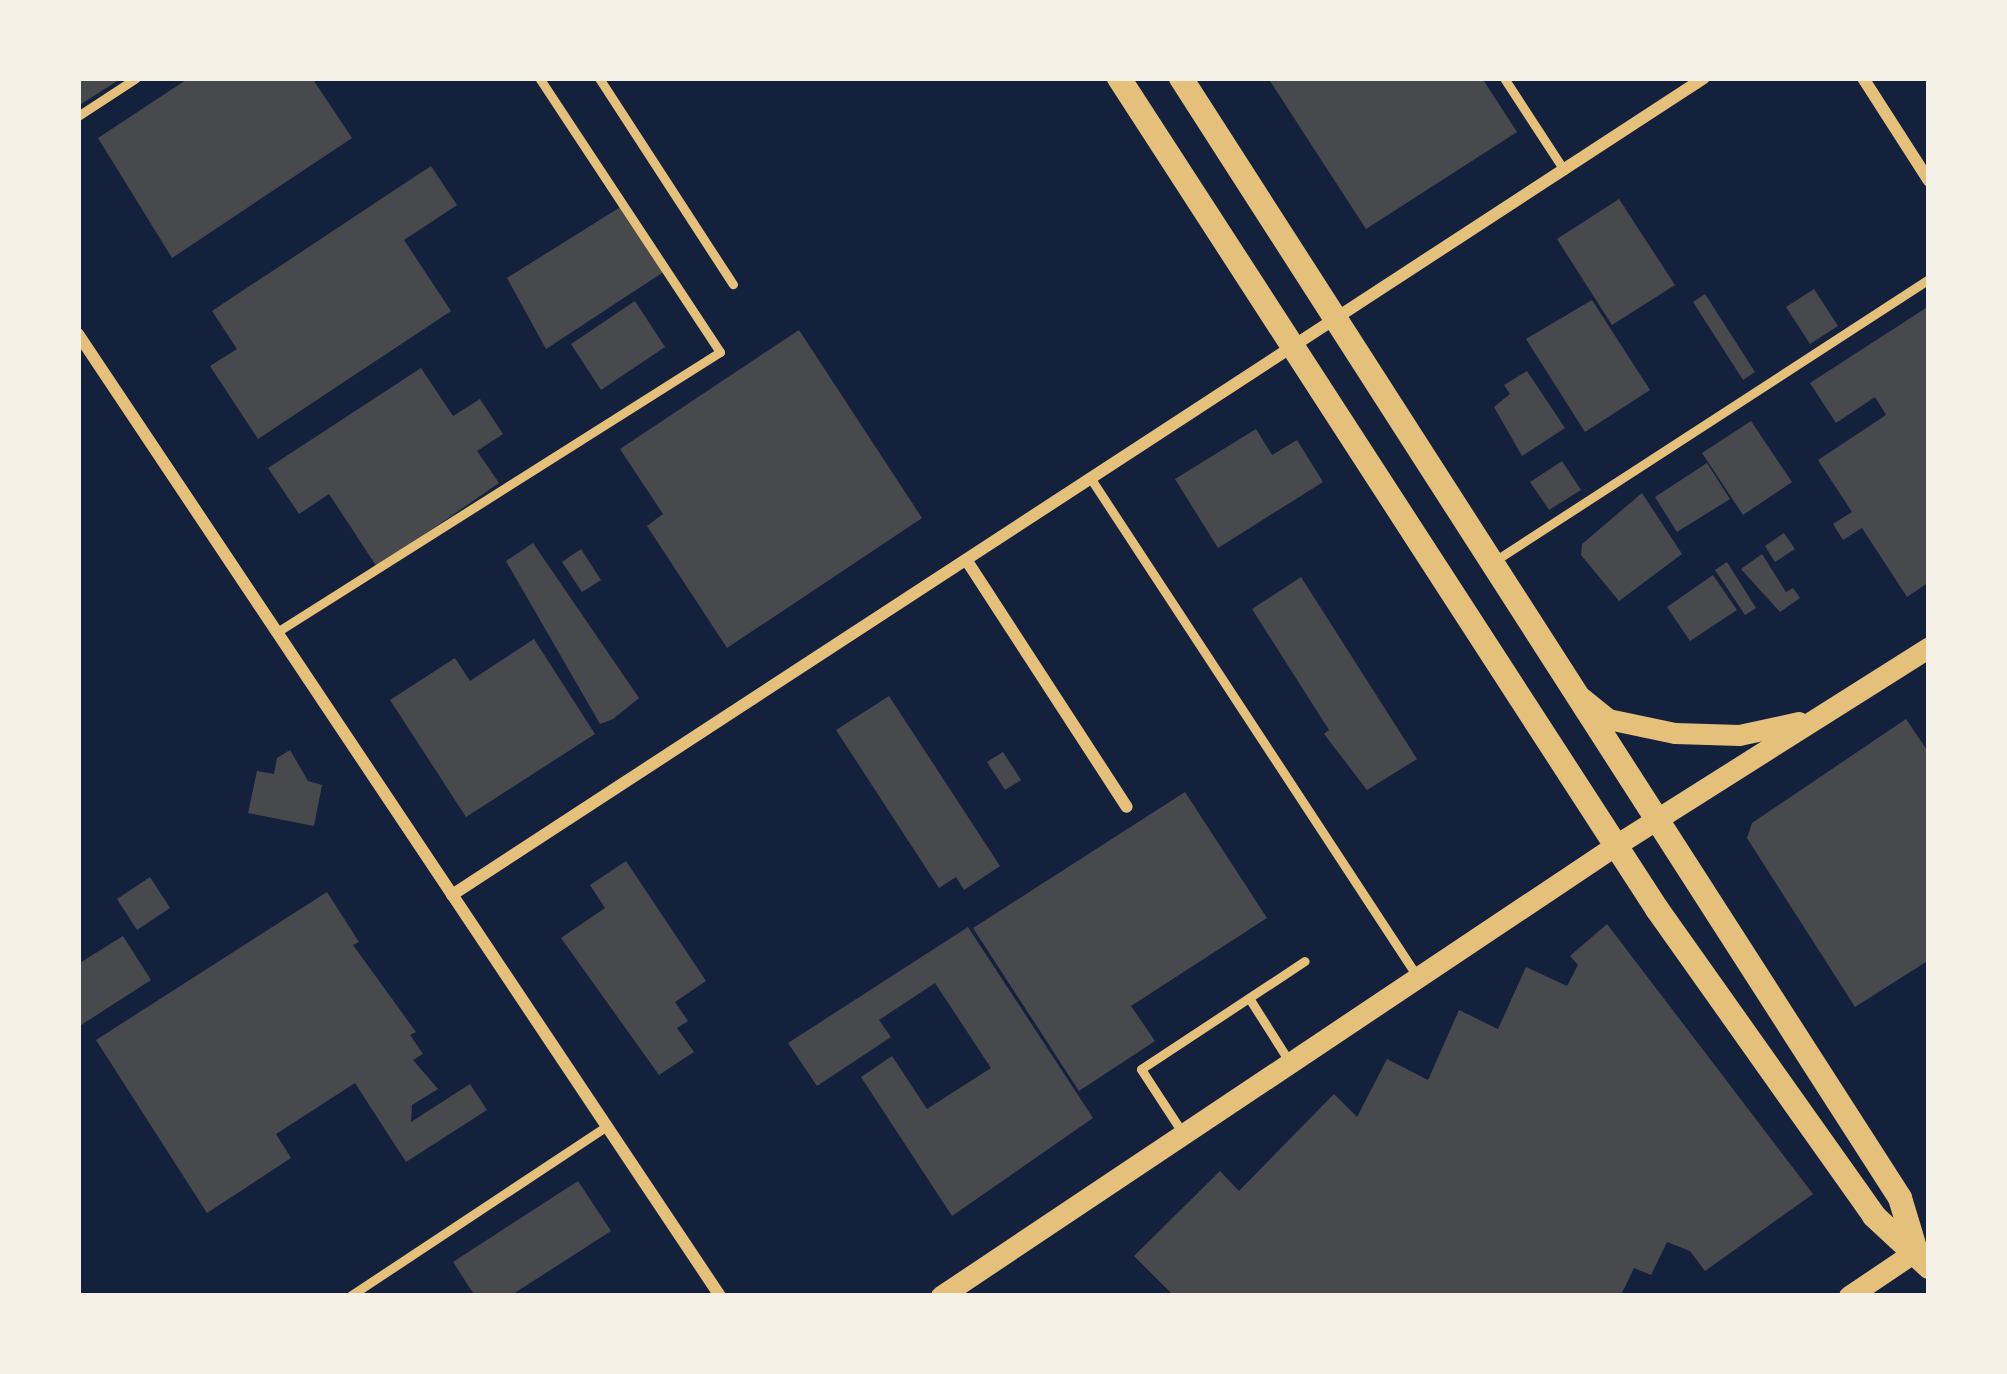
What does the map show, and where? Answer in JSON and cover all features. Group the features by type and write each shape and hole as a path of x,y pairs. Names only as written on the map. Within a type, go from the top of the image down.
{"main road":[{"path":"1119,78 1616,845 1874,1216 1923,1258"},
{"path":"1181,78 1900,1198 1923,1258"}],"street":[{"path":"452,895 1705,78"},
{"path":"1863,78 1929,181"},
{"path":"78,334 720,1296"},
{"path":"967,561 1126,807"},
{"path":"941,1296 1616,845 1927,651"},
{"path":"1578,694 1609,719 1675,733 1739,735 1817,718"},
{"path":"1849,1296 1923,1258"}],"lane":[{"path":"78,116 136,78"},
{"path":"277,632 720,352 538,78"},
{"path":"598,78 733,284"},
{"path":"1504,78 1564,170"},
{"path":"1493,562 1929,279"},
{"path":"1091,479 1420,980"},
{"path":"1185,1137 1141,1069 1305,961"},
{"path":"1249,998 1292,1065"},
{"path":"350,1296 607,1126"}],"building":[{"path":"78,78 122,78 78,106"},
{"path":"189,78 312,78 352,138 172,258 98,138"},
{"path":"1268,78 1482,78 1517,132 1366,229"},
{"path":"431,166 457,205 404,240 451,311 258,439 210,366 237,349 212,311"},
{"path":"1619,199 1675,285 1612,325 1557,239"},
{"path":"622,206 665,271 546,349 507,278"},
{"path":"1814,289 1838,326 1810,344 1786,307"},
{"path":"1705,294 1755,372 1743,380 1693,302"},
{"path":"1592,300 1650,390 1585,432 1526,339"},
{"path":"635,301 665,347 601,390 571,344"},
{"path":"1929,306 1929,582 1907,597 1862,528 1843,540 1833,524 1852,512 1818,460 1886,415 1875,397 1836,423 1810,383"},
{"path":"799,330 922,518 727,648 647,526 663,514 620,449"},
{"path":"421,368 453,416 480,399 503,434 477,451 499,483 377,567 329,494 299,514 268,468"},
{"path":"1527,371 1565,428 1522,456 1494,407 1510,394 1504,385"},
{"path":"1751,421 1792,482 1743,515 1702,453"},
{"path":"1256,429 1272,455 1297,440 1323,482 1218,548 1175,479"},
{"path":"1562,461 1581,490 1549,510 1530,482"},
{"path":"1707,463 1730,499 1677,532 1655,497"},
{"path":"1642,493 1682,554 1619,601 1581,555 1582,544"},
{"path":"1784,533 1795,549 1775,562 1765,546"},
{"path":"533,543 639,698 613,719 600,724 506,561"},
{"path":"581,549 601,580 582,592 562,562"},
{"path":"1762,554 1786,592 1793,588 1800,598 1780,612 1741,569"},
{"path":"1727,562 1756,608 1745,615 1715,570"},
{"path":"1713,575 1737,610 1690,641 1667,607"},
{"path":"1301,577 1417,759 1367,790 1324,734 1329,730 1252,609"},
{"path":"534,639 595,734 466,817 390,700 455,658 470,681"},
{"path":"889,696 1000,866 964,890 956,877 939,888 836,730"},
{"path":"1906,719 1929,753 1929,960 1855,1007 1747,838 1752,823"},
{"path":"290,750 308,781 322,785 314,826 248,813 257,771 274,774 277,758"},
{"path":"1003,752 1021,780 1005,790 987,762"},
{"path":"1185,792 1267,918 1131,1006 1155,1041 1079,1091 973,928"},
{"path":"626,861 706,981 675,1002 688,1021 677,1028 694,1052 659,1075 561,938 605,908 590,885"},
{"path":"150,877 170,908 137,930 117,899"},
{"path":"327,892 359,942 353,945 416,1032 410,1035 423,1054 413,1060 438,1089 412,1105 411,1122 470,1084 487,1110 406,1162 355,1083 276,1134 291,1158 207,1213 96,1040"},
{"path":"1607,924 1813,1194 1705,1271 1690,1251 1667,1242 1651,1275 1634,1268 1622,1293 1629,1296 1174,1296 1134,1256 1220,1171 1239,1191 1334,1094 1357,1117 1387,1059 1428,1080 1459,1010 1498,1029 1526,967 1567,986 1578,965 1570,956"},
{"path":"968,927 1093,1118 952,1216 861,1077 892,1056 927,1109 991,1068 935,983 879,1020 891,1037 817,1086 788,1043"},
{"path":"123,936 151,980 78,1027 78,964"},
{"path":"578,1181 611,1231 510,1296 475,1296 453,1262"}]}
